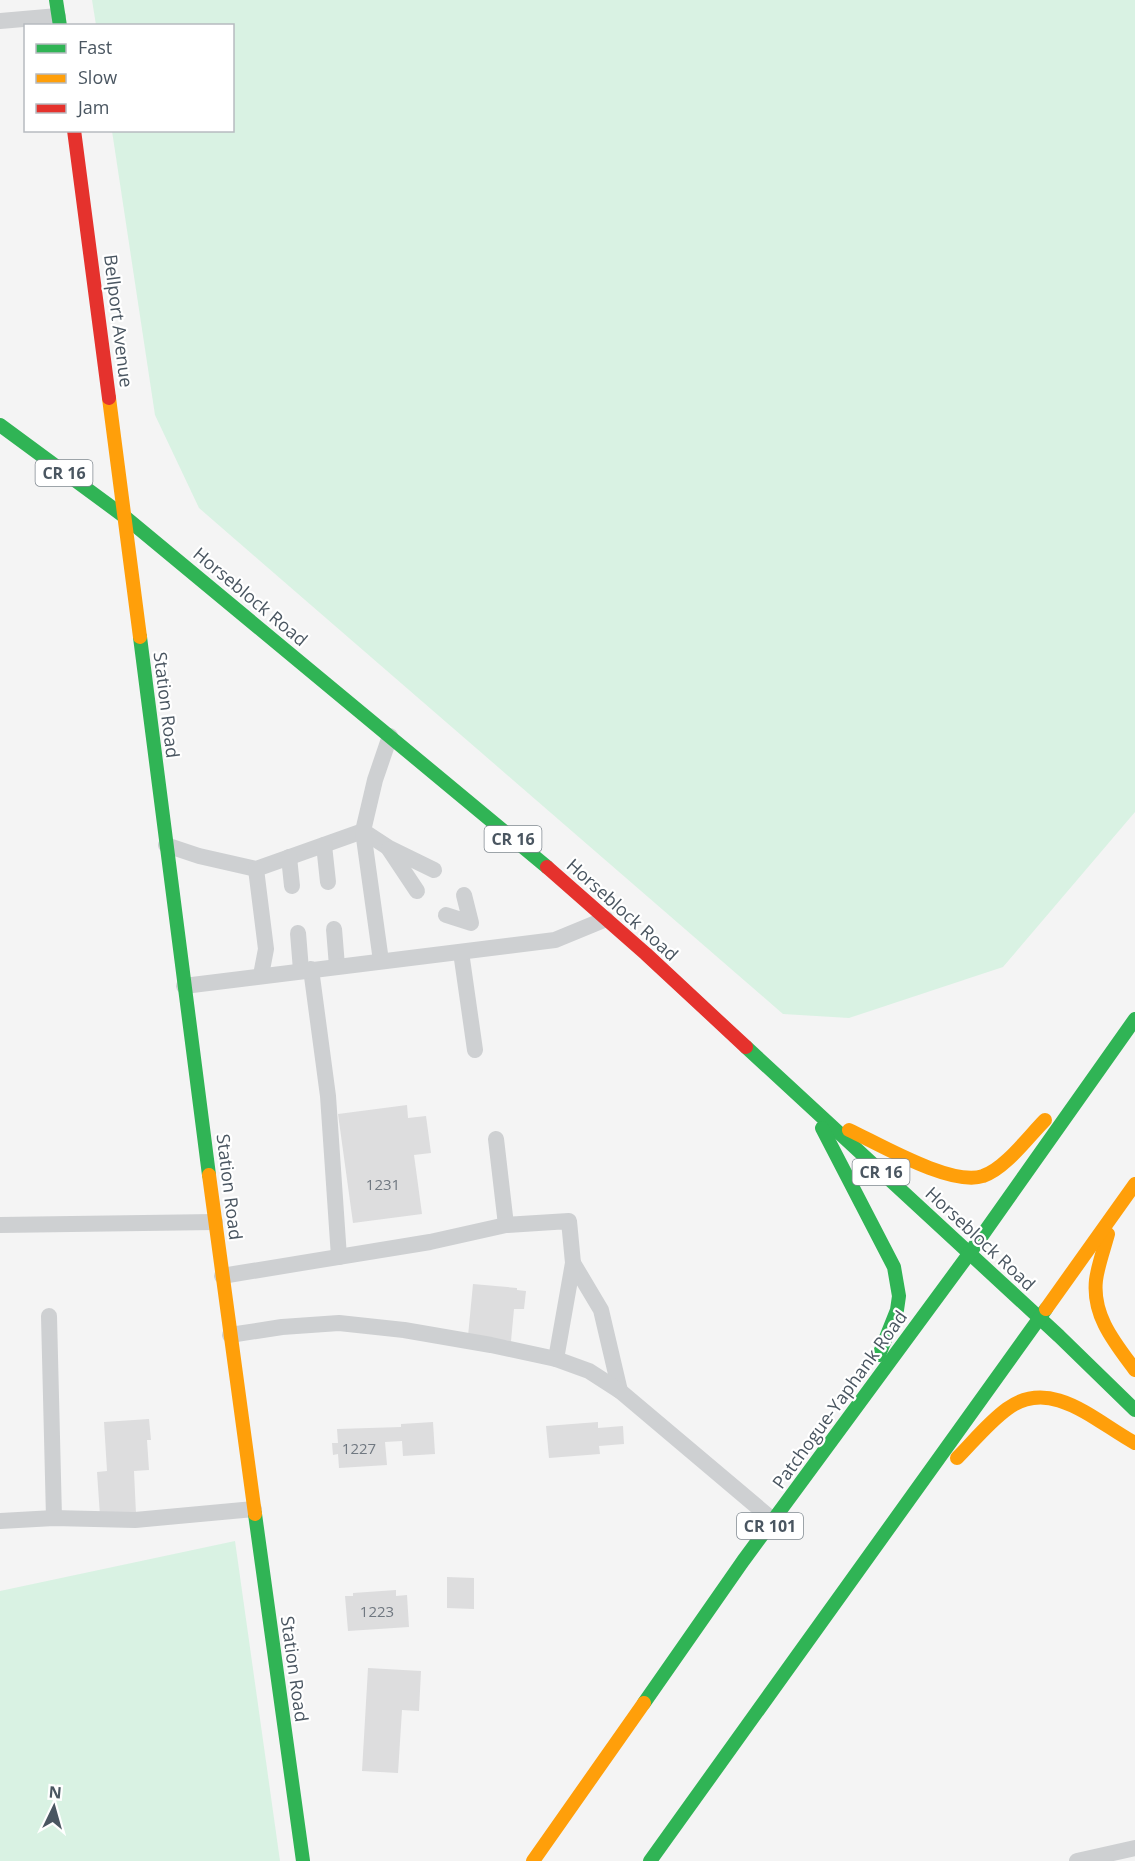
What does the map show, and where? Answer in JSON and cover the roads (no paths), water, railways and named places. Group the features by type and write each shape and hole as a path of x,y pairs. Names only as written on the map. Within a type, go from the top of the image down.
{"main road":[{"name":"Bellport Avenue","path":"74,132 125,517"},
{"name":"Horseblock Road","path":"0,425 125,517 390,736 606,919 811,1105 1135,1410"},
{"name":"Station Road","path":"125,517 222,1276 303,1861"},
{"name":"Patchogue-Yaphank Road","path":"533,1861 743,1561 969,1254 1135,1019"},
{"path":"825,1119 953,1176 969,1178 982,1176 994,1169 1106,1060"},
{"path":"811,1105 894,1267 898,1283 897,1310 858,1405"},
{"path":"650,1861 1135,1184"},
{"path":"1112,1215 1096,1281 1097,1309 1108,1333 1135,1370"},
{"path":"894,1521 1008,1409 1024,1399 1050,1396 1066,1401 1135,1443"}],"lane":[{"path":"0,21 58,14"},
{"path":"381,961 363,831 375,780 390,736"},
{"path":"166,845 199,856 256,869 363,831"},
{"path":"363,831 389,848 434,870"},
{"path":"324,845 328,882"},
{"path":"389,848 417,891"},
{"path":"289,857 292,886"},
{"path":"256,869 266,949 261,975"},
{"path":"464,895 471,923 477,933 480,950"},
{"path":"446,915 471,923"},
{"path":"184,986 555,940 606,919"},
{"path":"334,929 337,966"},
{"path":"297,933 306,970 328,1096 339,1257"},
{"path":"461,952 475,1050"},
{"path":"496,1138 506,1225"},
{"path":"222,1276 430,1242 506,1225 569,1221 573,1263 556,1359"},
{"path":"0,1225 215,1222"},
{"path":"573,1263 601,1310 620,1391"},
{"path":"49,1316 54,1518"},
{"path":"230,1335 339,1323 404,1330 556,1359 589,1371 620,1391 774,1521"},
{"path":"0,1521 54,1518 135,1520 254,1509"},
{"path":"1077,1861 1135,1848"}]}
